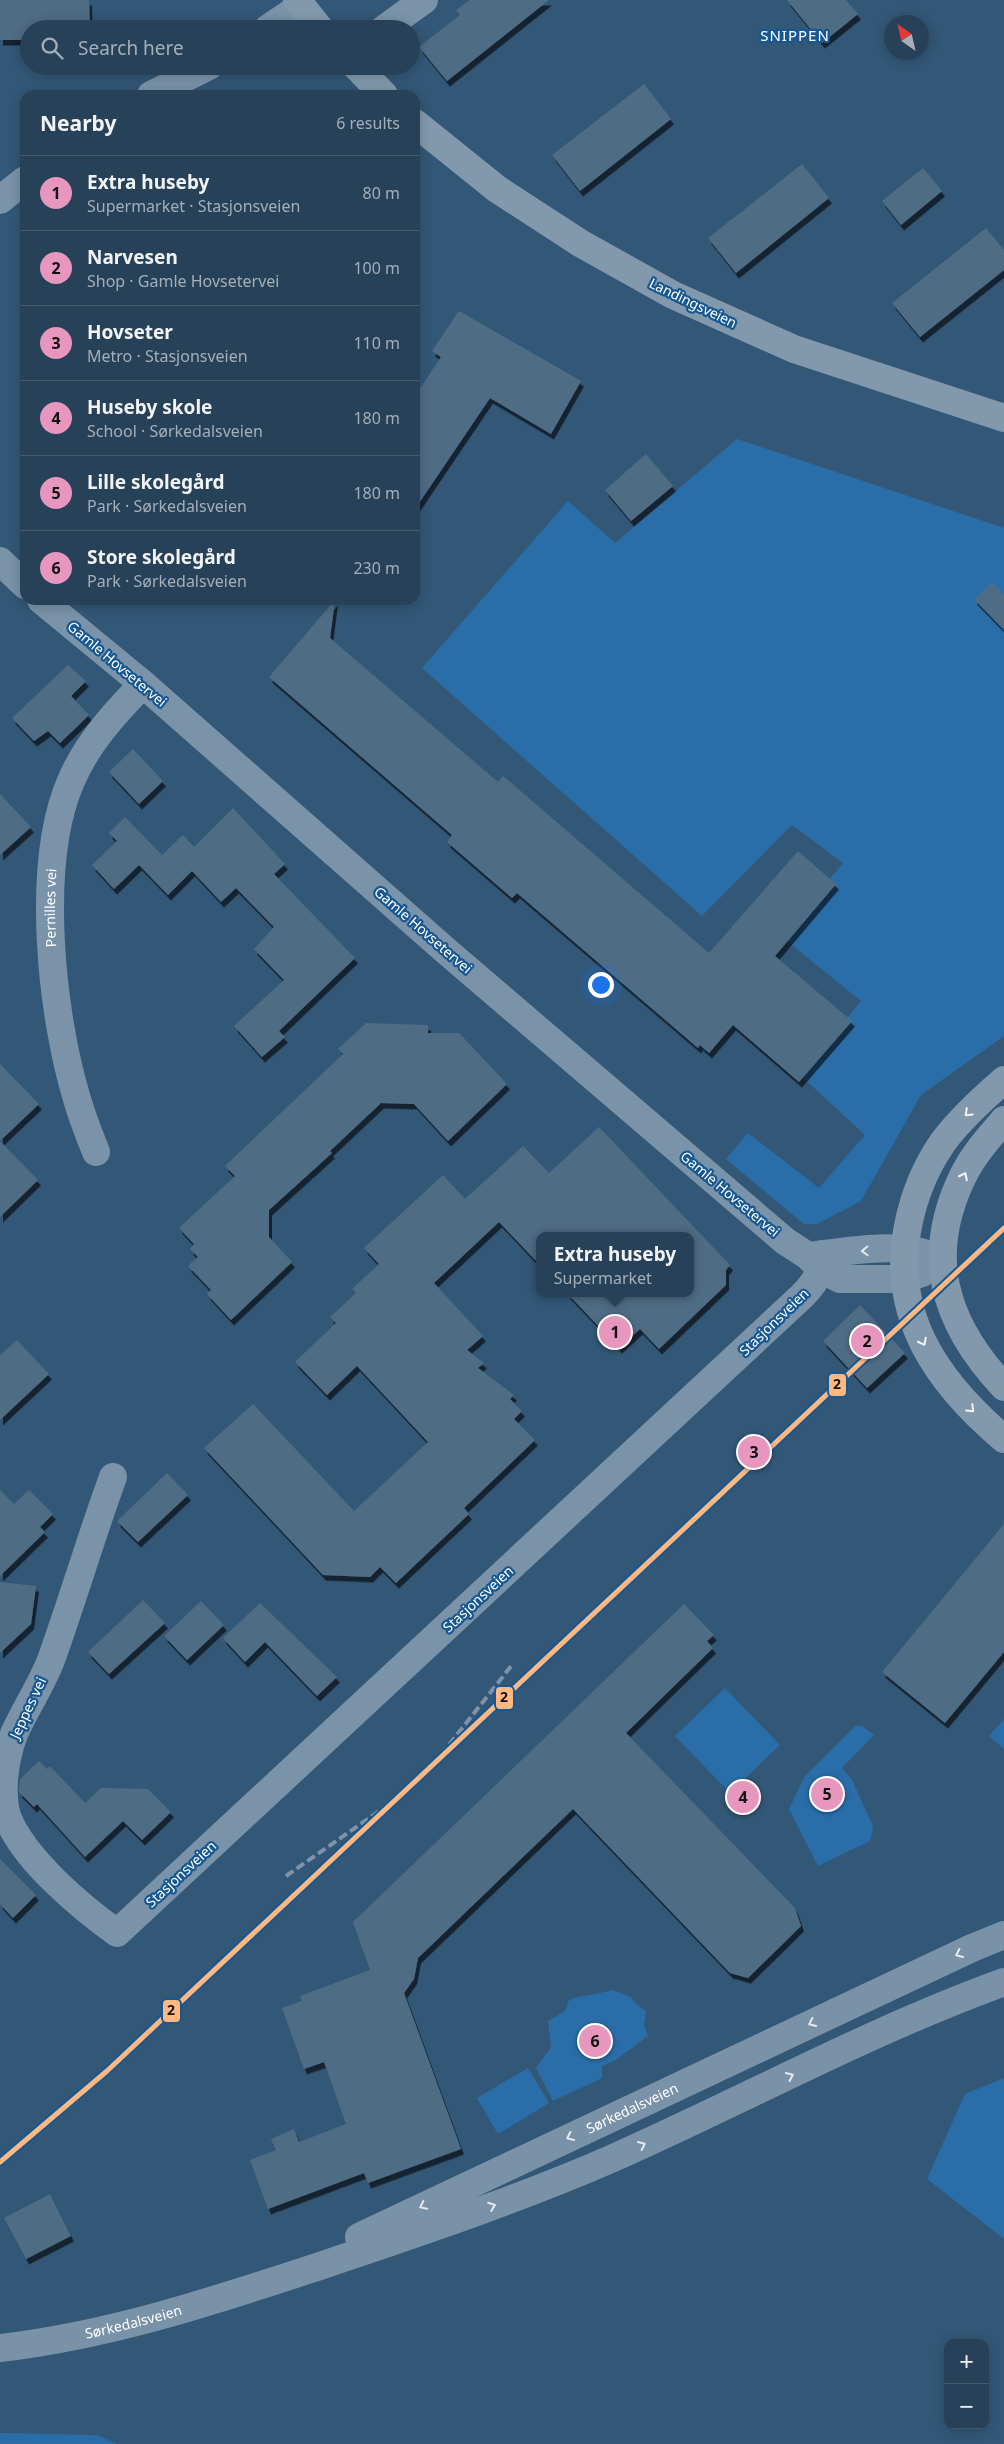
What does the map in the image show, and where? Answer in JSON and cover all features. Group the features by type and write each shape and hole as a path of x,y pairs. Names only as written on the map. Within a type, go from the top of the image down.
{"main road":[{"name":"Sørkedalsveien","path":"264,2284 439,2198 1004,1935"},
{"name":"Sørkedalsveien","path":"0,2348 72,2338 168,2315 453,2221 610,2160 911,2020 1004,1982"}],"street":[{"path":"396,20 424,0"},
{"path":"278,20 299,3 313,20"},
{"path":"161,90 191,75"},
{"path":"365,75 379,90"},
{"name":"Landingsveien","path":"420,127 497,188 610,262 673,295 794,349 1004,418"},
{"path":"0,200 20,184"},
{"path":"0,561 20,580"},
{"name":"Gamle Hovsetervei","path":"51,605 445,950 785,1241 817,1260 840,1279 902,1264 942,1260"},
{"name":"Pernilles vei","path":"96,1152 77,1099 58,1016 50,905 53,851 64,798 80,761 117,712 143,684"},
{"path":"1004,1080 962,1119 928,1166 916,1191 902,1264 910,1313 921,1338 942,1375 966,1404 1004,1439"},
{"path":"1004,1120 966,1170 946,1221 942,1260 948,1294 955,1315 971,1347 1004,1387"},
{"name":"Gamle Hovsetervei","path":"817,1260 840,1252 902,1264"},
{"name":"Stasjonsveien","path":"118,1933 795,1303 810,1288 817,1260"},
{"name":"Jeppes vei","path":"113,1477 50,1662 14,1735 4,1776 6,1814 24,1846 56,1882 95,1917 118,1933"}],"shaded area":[{"path":"737,439 1004,528 1004,1036 921,1095 861,1201 817,1224 804,1224 726,1159 748,1133 819,1188 865,1135 799,1074 861,1001 782,937 843,863 792,825 702,916 422,668 568,501 615,543"},
{"path":"725,1688 780,1745 730,1793 675,1736"},
{"path":"1004,1719 1004,1749 989,1736"},
{"path":"855,1726 862,1726 874,1735 842,1768 852,1780 873,1826 870,1841 818,1866 789,1809 805,1776"},
{"path":"612,1990 631,1997 636,2004 646,2011 644,2025 648,2036 616,2060 602,2066 602,2078 553,2101 536,2068 551,2047 548,2021 565,2011 569,2000"},
{"path":"528,2068 549,2103 498,2134 477,2098"},
{"path":"1004,2078 1004,2239 927,2179 965,2094"},
{"path":"0,2433 97,2435 117,2444 0,2444"}],"building":[{"path":"0,0 89,0 90,20 20,20 20,40 0,40"},
{"path":"470,0 549,0 447,81 420,46 460,15 456,10"},
{"path":"787,0 846,0 858,14 822,43"},
{"path":"644,84 671,119 580,191 552,155"},
{"path":"802,164 829,198 736,273 708,238"},
{"path":"923,168 942,191 901,225 882,201"},
{"path":"986,228 1004,250 1004,270 920,337 892,303"},
{"path":"459,311 581,381 551,434 490,398 420,502 420,388 441,357 432,351"},
{"path":"646,454 673,486 631,521 605,490"},
{"path":"992,583 1004,594 1004,630 974,599"},
{"path":"331,605 334,605 330,638 498,782 503,776 709,953 798,851 836,884 775,956 852,1021 799,1082 733,1025 709,1053 700,1045 698,1048 517,893 512,898 447,842 452,835 269,677"},
{"path":"68,665 86,681 71,696 89,715 60,743 48,731 34,741 12,718"},
{"path":"133,749 163,781 139,804 109,772"},
{"path":"0,794 31,827 0,855"},
{"path":"233,808 285,864 274,874 355,958 279,1031 285,1037 262,1057 234,1026 284,980 254,949 274,927 236,888 221,902 192,871 168,895 139,865 114,889 92,865 117,841 109,833 125,817 162,855 183,835 194,847"},
{"path":"366,1023 428,1025 428,1033 459,1033 507,1084 448,1141 414,1104 381,1103 330,1151 332,1153 269,1210 269,1237 292,1262 231,1320 207,1294 211,1290 188,1266 198,1257 190,1249 194,1244 179,1228 235,1176 225,1166 343,1054 338,1049"},
{"path":"0,1064 39,1104 0,1141"},
{"path":"599,1127 730,1265 726,1270 726,1285 659,1349 640,1329 619,1348 571,1297 694,1297 694,1232 536,1232 536,1261 499,1222 434,1283 483,1336 467,1350 484,1363 478,1368 514,1395 510,1399 522,1411 514,1419 535,1440 464,1508 469,1514 396,1583 380,1567 370,1577 323,1575 204,1448 253,1404 354,1511 428,1442 357,1366 327,1395 295,1362 336,1323 330,1317 356,1293 352,1289 379,1264 364,1248 443,1175 465,1199 523,1146 549,1173"},
{"path":"0,1141 38,1180 0,1217"},
{"path":"860,1305 905,1353 867,1388 823,1341"},
{"path":"17,1340 49,1374 0,1420 0,1355"},
{"path":"167,1473 188,1495 138,1542 117,1521"},
{"path":"0,1490 14,1504 29,1490 53,1514 40,1527 45,1532 0,1576"},
{"path":"1004,1524 1004,1652 945,1723 882,1672"},
{"path":"0,1582 36,1586 31,1624 0,1653"},
{"path":"143,1600 165,1623 109,1674 88,1652"},
{"path":"201,1601 224,1625 187,1660 164,1636"},
{"path":"260,1603 337,1677 317,1696 265,1642 245,1662 223,1638"},
{"path":"684,1604 714,1635 707,1641 713,1648 626,1733 795,1908 801,1926 748,1978 730,1973 573,1809 418,1958 414,1979 404,1993 461,2149 368,2183 364,2173 268,2209 250,2160 276,2150 271,2139 294,2129 299,2142 346,2124 324,2062 304,2069 282,2008 302,2001 300,1996 370,1970 353,1922"},
{"path":"39,1761 47,1769 50,1766 85,1803 101,1788 148,1789 171,1812 142,1840 123,1821 85,1857 37,1804 34,1807 19,1792 20,1779"},
{"path":"0,1859 36,1895 13,1918 0,1904"},
{"path":"50,2194 71,2236 26,2259 4,2218"}],"railway":[{"path":"441,1755 512,1665"},
{"path":"286,1876 388,1805"}],"transit line":[{"name":"2","path":"0,2162 107,2071 1004,1228"}],"place":[{"name":"Extra huseby","path":"615,1332"},
{"name":"Narvesen","path":"867,1341"},
{"name":"Hovseter","path":"754,1452"},
{"name":"Lille skolegård","path":"827,1794"},
{"name":"Huseby skole","path":"743,1797"},
{"name":"Store skolegård","path":"595,2041"}],"district":[{"name":"SNIPPEN","path":"795,36"}]}
